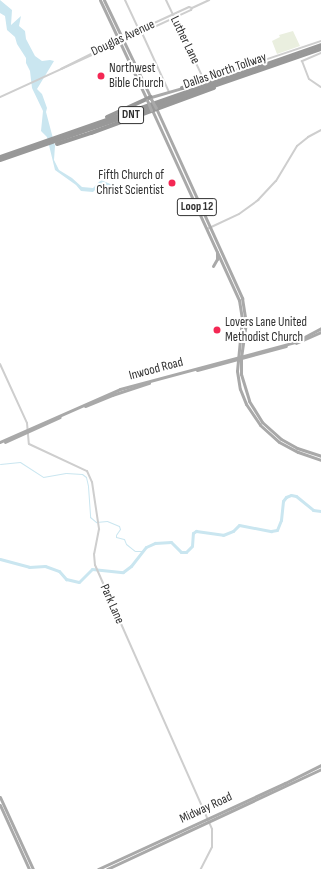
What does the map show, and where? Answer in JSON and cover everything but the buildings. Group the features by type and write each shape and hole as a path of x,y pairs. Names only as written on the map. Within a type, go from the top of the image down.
{"highway":[{"name":"Dallas North Tollway","path":"0,156 321,45"},
{"name":"Dallas North Tollway","path":"0,160 321,49"},
{"path":"182,88 238,74"},
{"path":"31,150 91,133 206,92 231,80"},
{"path":"92,124 149,98"}],"main road":[{"name":"Loop 12","path":"100,0 149,98"},
{"name":"Loop 12","path":"104,0 121,40"},
{"name":"Loop 12","path":"125,48 239,293 242,319 238,378 241,393 248,409 260,425 285,446 321,460"},
{"path":"149,98 182,88"},
{"name":"Loop 12","path":"209,228 217,250 239,293"},
{"path":"213,266 217,259 217,250"},
{"name":"Inwood Road","path":"239,358 299,340 321,328"},
{"name":"Inwood Road","path":"0,444 77,409 141,384 304,341 321,332"},
{"name":"Loop 12","path":"239,358 241,377 246,392 254,410 262,422 272,432 287,443 321,456"},
{"name":"Midway Road","path":"106,869 321,765"},
{"name":"Midway Road","path":"98,869 321,769"},
{"path":"0,797 28,862 29,869"},
{"path":"0,805 28,862 33,869"}],"street":[{"path":"125,0 169,92"},
{"name":"Luther Lane","path":"166,0 204,80"},
{"name":"Douglas Avenue","path":"0,97 56,72 139,30 175,18 209,0"},
{"name":"Douglas Avenue","path":"121,40 142,33 173,15 189,7 192,8"},
{"path":"182,88 321,40"},
{"path":"321,53 302,60 309,79 321,87"},
{"path":"209,228 239,214 258,200 276,181 297,146 308,137 321,130"},
{"name":"Park Lane","path":"0,364 27,423 28,441 31,446 88,471 92,482 98,521 98,536 94,558 96,568 208,820 212,833 213,842 210,852 201,869"}],"green space":[{"path":"293,31 300,46 277,54 272,41 280,37 279,35"}],"water":[{"path":"0,0 12,10 11,25 21,16 19,26 25,31 26,39 35,56 42,61 54,61 37,89 42,94 47,108 46,112 55,146 54,160 59,170 72,178 82,187 93,188 101,180 122,189 108,190 97,188 93,192 81,191 76,185 55,170 47,137 41,131 43,111 32,88 30,71 26,63 26,58 17,44 15,37 7,30 5,16 0,13"}],"waterway":[{"path":"0,464 20,462 43,477 66,473 82,474 86,477 88,486 90,517 96,522 107,521 119,526 120,529 116,537 124,539 126,544 135,551 143,551"},
{"path":"0,559 29,567 45,566 59,571 66,579 79,582 92,569 123,572 131,566 146,547 155,543 171,542 181,552 186,552 192,546 193,533 196,531 223,535 233,531 239,525 271,531 277,530 281,520 283,501 286,497 291,495 296,496 313,510 321,511"}],"place":[{"name":"Northwest Bible Church","path":"101,76"},
{"name":"Fifth Church of Christ Scientist","path":"172,183"},
{"name":"Lovers Lane United Methodist Church","path":"217,330"}]}
